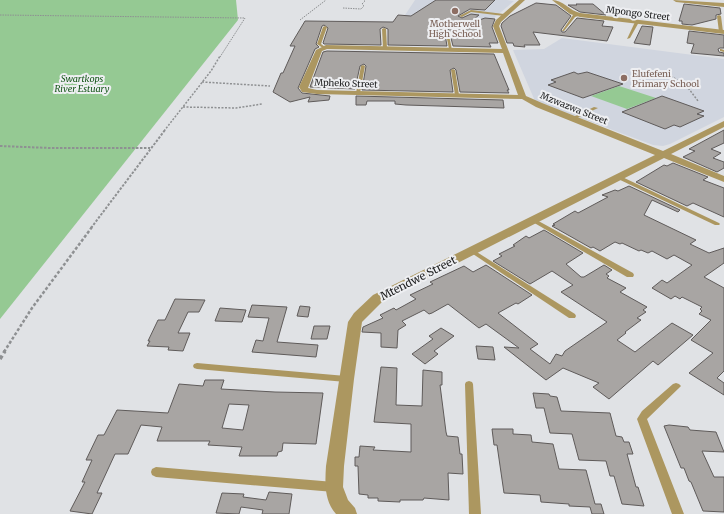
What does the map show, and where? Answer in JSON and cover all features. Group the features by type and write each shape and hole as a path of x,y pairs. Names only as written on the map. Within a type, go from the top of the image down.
{"street":[{"path":"504,15 522,0"},
{"name":"Mpongo Street","path":"555,0 576,15 723,32"},
{"path":"676,0 724,5"},
{"name":"Mzwazwa Street","path":"504,15 496,26 523,97 526,100 724,179"},
{"path":"323,47 506,51"},
{"name":"Mpheko Street","path":"323,47 319,50 303,85 303,89 312,92 523,97"},
{"name":"Mtendwe Street","path":"348,514 340,505 334,487 335,466 355,322 365,309 378,298 724,124"}],"lane":[{"path":"461,16 471,12 504,15"},
{"path":"563,30 576,15"},
{"path":"719,16 723,32"},
{"path":"628,38 637,22"},
{"path":"323,47 319,44 325,27"},
{"path":"384,29 385,48"},
{"path":"446,30 451,49"},
{"path":"358,93 364,66"},
{"path":"454,70 457,95"},
{"path":"572,118 596,108"},
{"path":"618,178 717,224"},
{"path":"533,220 630,275"},
{"path":"472,251 572,316"},
{"path":"197,366 346,379"},
{"path":"469,384 475,514"},
{"path":"676,386 645,414 642,419 678,514"},
{"path":"156,472 334,487"}],"path":[{"path":"300,20 326,0"},
{"path":"343,8 361,9 364,6 362,4 365,1 364,0"},
{"path":"0,14 245,18 211,71 182,106 32,308 0,359"},
{"path":"660,89 666,72 681,82 697,97 698,101"},
{"path":"202,82 270,86"},
{"path":"182,106 236,108 262,104"},
{"path":"0,146 50,148 151,148"}],"shaded area":[{"name":"Motherwell High School","path":"415,0 514,1 488,23 401,21"},
{"name":"Elufefeni Primary School","path":"562,38 724,59 724,117 663,146 653,145 535,101 513,50 544,49"}],"green space":[{"name":"Swartkops River Estuary","path":"0,0 236,0 238,20 0,319"},
{"path":"619,86 656,98 627,109 591,96"}],"building":[{"path":"436,0 495,0 485,10 470,9 458,16 462,18 471,14 479,15 468,24 485,18 495,19 492,27 498,43 489,43 491,47 453,46 449,30 444,28 447,46 388,45 388,29 383,27 380,29 381,45 324,44 323,43 328,28 324,25 322,26 316,44 319,47 315,49 298,88 302,93 330,96 329,100 308,102 310,97 290,102 273,92 295,46 290,46 305,21 393,22 398,15 411,16"},
{"path":"536,3 556,5 571,16 561,30 562,32 565,32 577,18 604,21 602,26 613,27 607,41 533,32 540,45 524,45 525,47 514,46 513,43 507,43 501,26 502,23 510,16"},
{"path":"576,4 593,4 606,15 580,12 568,5 577,5"},
{"path":"684,4 720,8 721,14 716,15 716,19 692,25 682,24 682,21 679,21"},
{"path":"642,26 653,27 650,45 634,43"},
{"path":"689,31 724,35 724,48 718,49 719,52 724,53 724,56 691,53 694,44 687,43"},
{"path":"323,52 494,54 509,93 460,92 456,70 454,68 450,70 453,92 362,90 366,66 364,64 360,66 355,89 310,87"},
{"path":"574,72 578,74 587,72 623,84 583,98 548,85 556,82 551,80"},
{"path":"356,96 503,100 504,108 406,105 395,104 395,101 367,101 366,105 356,105"},
{"path":"662,96 704,111 697,114 704,116 680,127 674,125 665,129 622,112"},
{"path":"724,130 724,143 711,149 721,153 713,158 724,162 724,168 717,172 683,157 695,151 689,149"},
{"path":"673,163 708,177 703,180 724,188 724,217 693,203 687,206 636,182 664,165 667,166"},
{"path":"629,186 680,210 678,212 652,200 644,215 696,240 690,244 709,253 724,248 724,263 704,277 724,288 724,371 717,378 724,383 724,395 689,373 713,353 691,340 711,320 699,314 702,311 700,309 702,307 682,297 680,299 675,296 671,299 652,288 662,280 667,283 692,265 674,255 667,259 652,251 648,253 641,250 639,251 622,243 620,244 615,242 600,251 593,247 591,248 552,226 575,211 578,213 608,197 602,195 615,190 618,191"},
{"path":"544,230 583,253 566,264 581,277 584,277 604,265 612,270 606,274 609,276 607,278 626,288 620,292 647,307 643,310 646,312 637,318 641,320 617,340 635,352 672,323 693,335 658,365 653,361 609,399 593,387 599,383 563,368 546,380 504,347 519,348 486,324 479,328 448,304 432,313 429,314 424,310 402,321 406,325 398,330 397,348 381,347 381,333 362,332 363,327 383,318 380,315 394,308 396,310 416,299 410,295 433,284 430,282 464,266 473,272 486,265 532,295 518,304 516,303 498,313 538,344 530,349 550,364 556,354 562,356 565,351 607,322 561,292 573,285 552,271 530,284 493,261 502,256 499,254 515,246 513,245 526,236 529,238"},
{"path":"175,299 205,300 199,312 188,312 178,333 190,333 183,351 168,350 169,347 147,346 158,320 165,320"},
{"path":"252,305 287,307 277,342 318,345 316,357 252,352 256,340 263,341 269,318 248,317"},
{"path":"300,306 310,307 308,317 297,316"},
{"path":"220,308 246,310 242,322 215,321"},
{"path":"314,326 330,326 327,339 311,339"},
{"path":"441,328 454,336 434,351 438,354 425,364 412,354 433,339 429,336"},
{"path":"476,346 493,347 495,360 478,359"},
{"path":"381,367 397,368 396,405 422,406 423,370 442,372 442,385 440,385 446,432 447,436 458,437 460,454 462,454 463,474 448,473 449,500 424,498 423,500 400,500 400,502 378,501 378,498 368,498 368,495 359,494 358,466 355,466 355,457 359,457 360,446 375,447 373,450 411,452 411,424 374,422"},
{"path":"205,380 224,380 221,389 323,393 316,444 283,443 282,451 278,452 277,456 239,456 242,447 208,445 210,441 157,441 162,427 141,425 128,454 115,454 97,493 102,493 92,514 70,511 85,482 82,482 92,460 86,460 98,435 104,435 117,410 168,413 179,384 203,386","holes":["229,404 249,405 243,430 222,428"]},
{"path":"533,393 549,394 550,396 557,397 561,411 610,413 616,436 622,437 624,442 629,442 633,454 627,454 636,487 638,487 644,506 622,504 614,476 610,476 606,461 579,460 572,434 550,433 544,408 536,408"},
{"path":"669,425 688,427 690,430 716,432 724,452 702,451 714,477 724,477 724,512 703,511 684,468 681,468 664,426"},
{"path":"492,429 513,429 513,434 531,435 532,442 553,444 559,469 586,470 595,504 601,504 604,514 592,514 590,507 541,502 540,495 504,493 497,445 494,445"},
{"path":"269,492 292,494 289,514 262,514 263,510 241,507 239,514 216,513 222,493 244,494 243,497 266,500"}],"place":[{"name":"Motherwell High School","path":"455,11"},
{"name":"Elufefeni Primary School","path":"624,78"}]}
